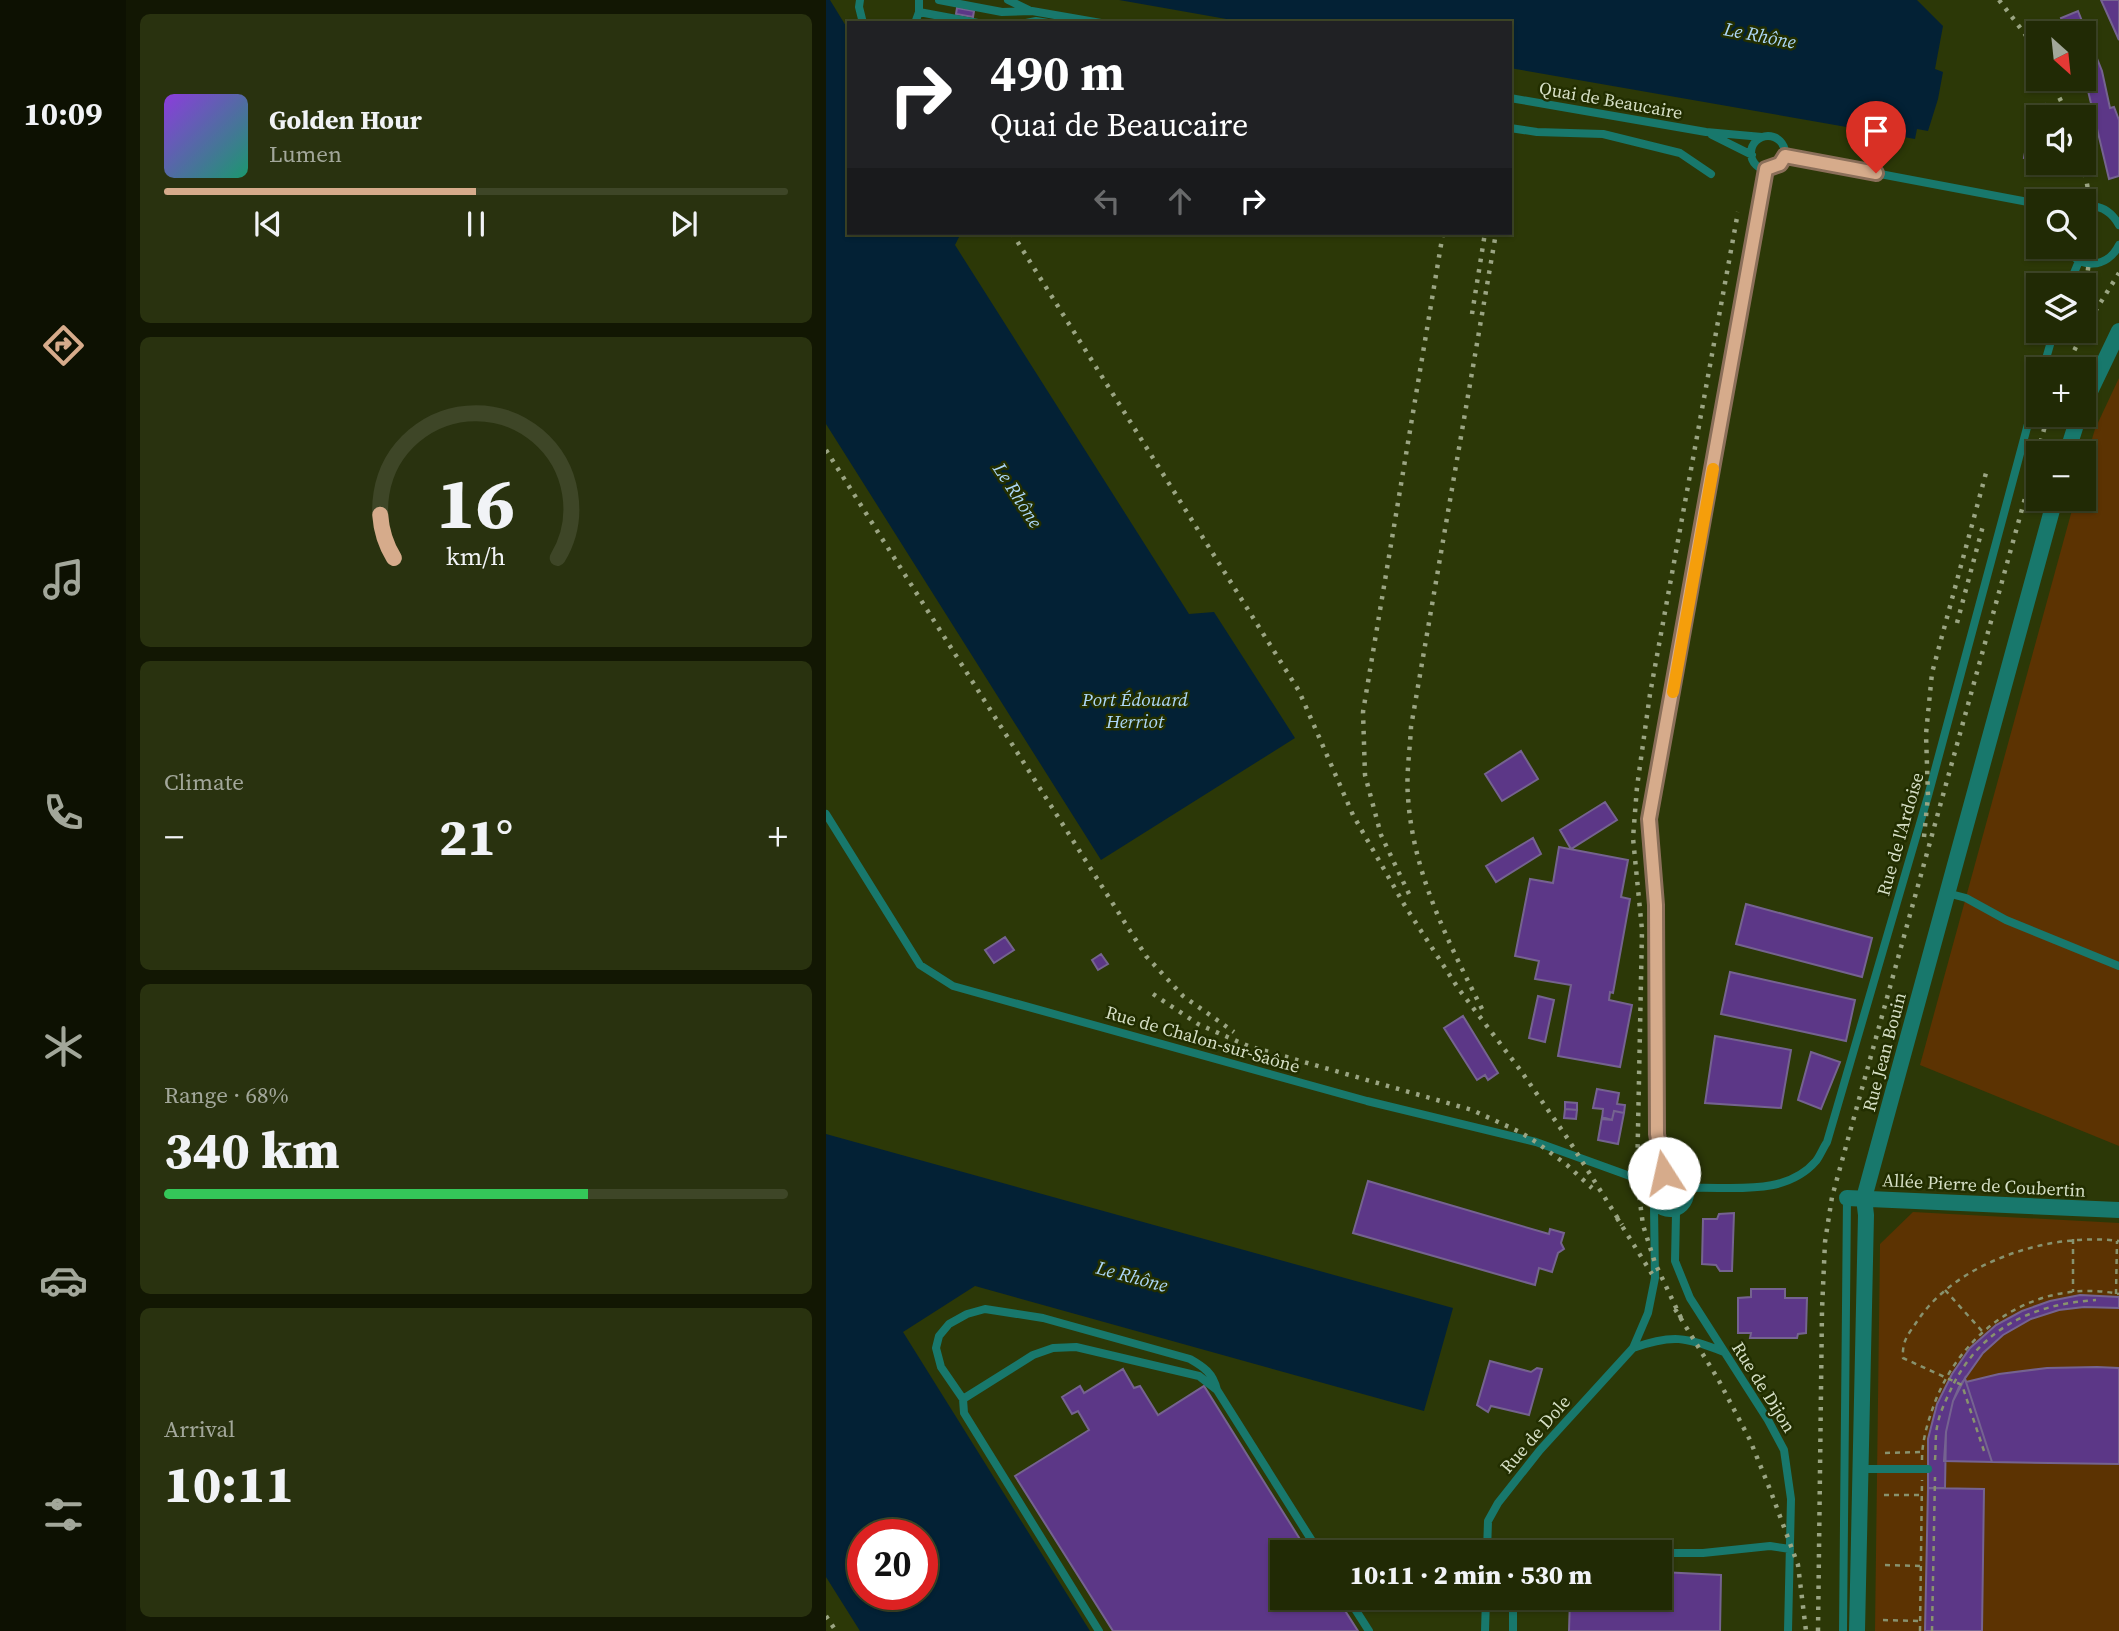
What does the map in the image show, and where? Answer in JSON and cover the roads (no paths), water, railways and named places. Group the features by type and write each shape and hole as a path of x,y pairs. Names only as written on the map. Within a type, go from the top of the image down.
{"street":[{"path":"2096,379 2119,331"},
{"name":"Rue Jean Bouin","path":"1857,1631 1866,1214 1864,1198 2052,511"},
{"name":"Allée Pierre de Coubertin","path":"1847,1198 2119,1210"}],"lane":[{"path":"860,0 862,21"},
{"path":"916,21 919,0"},
{"path":"939,0 1002,12 1032,11 1090,21"},
{"path":"1007,0 1032,11"},
{"path":"919,12 967,21"},
{"name":"Quai de Beaucaire","path":"1512,98 1706,132 1762,137"},
{"path":"1512,128 1537,132 1602,134 1680,153 1711,174"},
{"name":"Quai de Beaucaire","path":"1706,132 1752,155 1756,164 1766,169"},
{"path":"1664,1173 1657,1134 1656,905 1649,819 1766,169 1780,164 1785,156 1781,141 1772,136 1762,137 1754,144 1752,155"},
{"path":"1785,156 2026,202"},
{"path":"2096,206 2116,214 2119,225"},
{"path":"2076,259 2090,264 2099,263 2115,252 2119,245"},
{"path":"2074,273 2079,261"},
{"name":"Rue de l'Ardoise","path":"1690,1188 1768,1187 1791,1180 1815,1161 1827,1142 1928,796 2027,427"},
{"name":"Rue de Chalon-sur-Saône","path":"826,814 920,965 953,986 1367,1101 1536,1142 1652,1184"},
{"path":"1947,893 1966,898 2006,920 2119,966"},
{"path":"1670,1172 1683,1177 1690,1188 1689,1200 1676,1213 1664,1213 1654,1206 1649,1195 1652,1184 1664,1173 1670,1172"},
{"path":"1843,1631 1847,1198"},
{"name":"Rue de Dole","path":"1487,1540 1488,1521 1498,1503 1540,1450 1633,1348 1648,1313 1655,1278 1654,1206"},
{"name":"Rue de Dijon","path":"1676,1213 1675,1261 1690,1298 1768,1420 1784,1450 1791,1499 1788,1631"},
{"path":"1100,1631 964,1413 963,1399 941,1367 936,1348 939,1336 949,1324 968,1314 985,1309 1009,1311 1190,1359 1206,1367 1215,1380 1217,1390"},
{"path":"1633,1348 1664,1338 1695,1341 1724,1352"},
{"path":"963,1399 1032,1355 1052,1348 1076,1347 1199,1376 1217,1390 1311,1540"},
{"path":"1859,1469 1926,1469"},
{"path":"1672,1553 1703,1553 1770,1546 1790,1549"},
{"path":"1356,1610 1369,1631"},
{"path":"1485,1631 1486,1610"},
{"path":"1513,1610 1513,1631"}],"water":[{"name":"Port Édouard Herriot","path":"826,0 830,0 847,28 847,235 960,235 955,245 1189,614 1214,612 1295,738 1101,860 826,424"},
{"name":"Le Rhône","path":"1119,0 1917,0 1943,26 1935,69 1943,72 1928,131 1917,129 1915,139 1512,68 1512,21 1238,21"},
{"name":"Le Rhône","path":"826,1134 1453,1308 1424,1411 975,1286 903,1332 1090,1631 860,1631 826,1577"}],"railway":[{"path":"1999,0 2026,36"},
{"path":"2056,91 2063,105"},
{"path":"2085,175 2091,205 2092,235 2088,273"},
{"path":"1681,1318 1655,1263 1643,1225 1637,1179 1642,930 1633,838 1650,694 1738,212"},
{"path":"1013,235 1299,691 1353,815 1405,906 1458,988 1568,1139 1622,1225"},
{"path":"1409,894 1381,835 1365,775 1363,712 1443,235"},
{"path":"1472,314 1485,235"},
{"path":"1482,1009 1445,932 1425,880 1411,825 1407,780 1411,727 1496,235"},
{"path":"2096,310 2119,273"},
{"path":"2071,357 2078,343"},
{"path":"1818,1631 1822,1310 1825,1242 1832,1197 2045,427"},
{"path":"826,450 1146,956 1183,996 1234,1032"},
{"path":"1924,837 1928,796 1926,734 1932,673 1986,473"},
{"path":"1957,623 1984,522"},
{"path":"1153,994 1198,1024 1248,1046 1472,1110 1536,1142 1592,1188"},
{"path":"1617,1218 1652,1274"},
{"path":"1675,1309 1718,1379 1750,1440 1798,1565 1806,1631"},
{"path":"826,1616 836,1631"}]}
